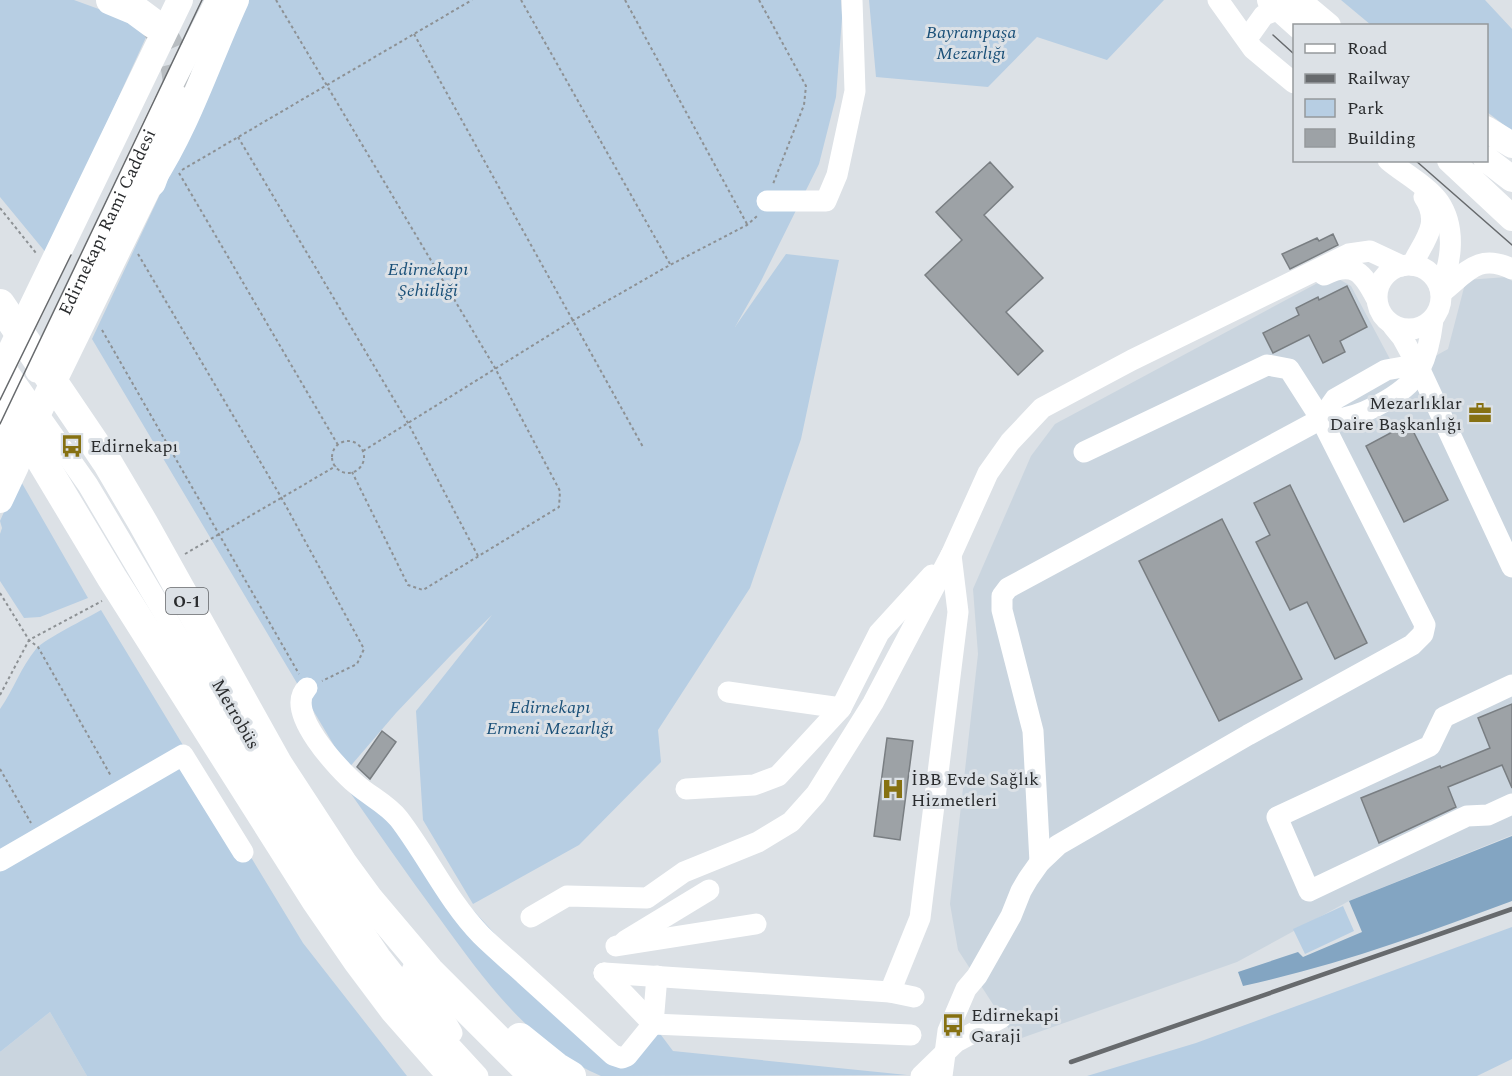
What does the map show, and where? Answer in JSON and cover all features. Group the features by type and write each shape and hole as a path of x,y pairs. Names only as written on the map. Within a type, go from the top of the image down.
{"highway":[{"path":"111,0 135,10 154,24"},
{"path":"162,182 178,101"},
{"name":"O-1","path":"0,304 106,462 143,523 278,765 342,863 369,900 429,972 534,1076"},
{"name":"O-1","path":"0,398 25,433 112,578 316,900 394,1008 453,1076"},
{"path":"0,473 6,470 13,442"},
{"path":"316,900 325,929 359,988 425,1076"},
{"path":"369,900 417,940 512,1032 556,1067 572,1076"},
{"path":"392,1031 434,1076"}],"main road":[{"name":"Edirnekapı Rami Caddesi","path":"0,373 180,0"},
{"path":"0,500 16,466 13,442 76,338 162,182 168,155 185,122 236,0"},
{"path":"1319,0 1335,24"},
{"path":"1282,3 1298,24"},
{"path":"1282,3 1324,24"},
{"path":"1488,130 1512,145"},
{"path":"1488,161 1512,179"},
{"path":"1452,162 1512,218"},
{"path":"1464,162 1512,201"}],"lane":[{"name":"Edirnekapı Rami Caddesi","path":"13,442 64,315 163,104 216,0"},
{"path":"767,201 826,201 837,175 855,91 852,0"},
{"path":"1218,0 1253,49 1275,65"},
{"path":"1236,0 1239,14 1251,33 1275,65 1293,81"},
{"path":"1251,33 1264,15 1282,3"},
{"path":"1390,162 1431,193 1440,203 1449,229 1449,259 1446,275 1440,291 1438,311 1433,320 1430,341 1420,370"},
{"path":"1376,298 1383,277 1391,270 1407,265 1431,230 1433,217 1429,204 1409,177"},
{"path":"531,917 567,896 647,898 684,872 758,842 791,822 816,795 873,704 951,555 988,473 1010,442 1042,408 1132,360 1349,254 1370,251 1407,265 1422,267 1437,281 1440,291"},
{"path":"1440,291 1455,283 1467,269 1480,263 1491,262 1512,268"},
{"path":"1031,420 1052,413 1329,273 1351,268 1367,280 1376,298 1378,309 1384,319 1402,337 1420,370 1512,567"},
{"path":"1393,326 1404,330 1415,329 1433,320"},
{"name":"Metrobüs","path":"0,321 115,493 267,768 324,858 408,977 432,1026 477,1076"},
{"name":"Metrobüs","path":"0,360 88,485 277,804 380,956 408,977 514,1076"},
{"path":"942,1076 948,1031 966,989 977,976 1011,916 1021,891 1040,862 1058,845 1248,735 1412,645 1423,634 1425,625 1422,617 1321,419 1289,369 1267,365 1084,452"},
{"path":"1040,862 1033,731 1002,610 1002,596 1008,588 1321,419 1335,399 1386,370 1403,367 1420,370"},
{"path":"686,789 754,785 778,776 841,708 879,633 951,555"},
{"path":"890,992 920,918 958,612 951,555"},
{"path":"1512,685 1444,717 1430,746 1277,817 1309,891 1467,816 1488,815 1512,804"},
{"path":"307,688 302,692 300,701 302,712 326,755 358,786 386,804 400,820 438,880 481,936 614,1055 622,1058 627,1056 653,1024 657,976"},
{"path":"728,692 841,708"},
{"path":"0,861 183,755 243,852"},
{"path":"604,973 616,946 709,890"},
{"path":"616,946 756,924"},
{"path":"604,973 890,992 914,997"},
{"path":"604,973 653,1024 910,1035"},
{"path":"408,977 452,1033 494,1076"},
{"path":"921,1076 956,1042 1001,1018"}],"path":[{"path":"276,0 495,368 560,492 559,507 423,590 408,585 352,472"},
{"path":"162,182 472,0"},
{"path":"521,0 670,265"},
{"path":"625,0 747,225"},
{"path":"363,451 572,321 670,265 747,225 758,215 767,201 804,105 807,86 759,0"},
{"path":"414,34 643,447"},
{"path":"238,137 408,423 478,556"},
{"path":"178,172 338,445"},
{"path":"0,208 50,271"},
{"path":"101,328 307,688 357,664 364,649 281,497 137,251 132,261"},
{"path":"350,441 356,443 363,451 361,466 352,472 345,472 336,466 333,455 338,445 350,441"},
{"path":"218,535 336,466"},
{"path":"0,594 29,640 38,647 120,791"},
{"path":"0,695 29,640 99,602"},
{"path":"0,770 39,838"}],"shaded area":[{"path":"1507,277 1512,281 1512,835 1349,901 1237,962 1016,1040 958,950 950,904 978,654 973,589 1031,456 1055,424 1327,278 1337,278 1351,286 1399,376 1448,349 1466,280"},
{"path":"1512,836 1512,901 1345,959 1243,986 1238,972 1298,952 1303,957 1362,932 1349,901"},
{"path":"50,1012 87,1076 0,1076 0,1052"}],"green space":[{"path":"0,0 74,0 118,16 147,35 47,254 0,197"},
{"name":"Edirnekapı Şehitliği","path":"246,0 841,0 842,18 836,97 819,164 761,281 735,327 786,254 839,260 801,439 750,588 658,730 661,762 579,845 473,904 423,820 416,711 492,615 396,713 348,769 92,339 171,171"},
{"name":"Bayrampaşa Mezarlığı","path":"869,0 1164,0 1107,60 1037,37 988,87 876,77"},
{"path":"1341,0 1485,0 1512,29 1512,131 1488,113 1488,24 1370,24"},
{"path":"19,478 88,598 40,617 24,618 0,581 2,528 0,521"},
{"path":"101,610 303,943 407,1076 87,1076 50,1012 0,1052 0,709 36,649 57,634"},
{"path":"340,778 389,818 608,1058 658,1031 673,1051 907,1075 601,1076 576,1064 531,1029 491,987 427,902"},
{"path":"1343,906 1354,931 1305,954 1293,929"},
{"path":"1512,927 1512,1059 1477,1076 1087,1076 1196,1043"}],"building":[{"path":"990,162 1013,187 984,215 1043,278 1006,312 1043,351 1018,375 925,275 962,240 936,212"},
{"path":"1333,234 1338,245 1290,269 1282,254 1317,238 1319,241"},
{"path":"1347,286 1367,327 1340,341 1345,352 1323,363 1309,335 1273,353 1263,333 1299,315 1296,308"},
{"path":"1409,423 1448,500 1404,522 1366,446"},
{"path":"1290,485 1367,643 1335,659 1307,602 1290,610 1256,542 1270,535 1254,503"},
{"path":"1222,519 1302,679 1219,721 1139,561"},
{"path":"1512,704 1512,788 1502,765 1448,787 1456,807 1379,843 1361,798 1490,748 1478,718"},
{"path":"382,731 396,742 370,779 357,767"},
{"name":"İBB Evde Sağlık Hizmetleri","path":"887,738 913,741 900,840 874,836"}],"tunnel":[{"path":"154,24 161,32 174,59 178,98"}],"tram line":[{"path":"0,424 202,0"},
{"path":"1273,35 1293,53"},
{"path":"1417,162 1512,245"},
{"path":"0,400 71,255"}],"railway":[{"path":"1071,1062 1512,909"}],"place":[{"name":"Mezarlıklar Daire Başkanlığı","path":"1480,413"},
{"name":"Edirnekapı","path":"72,446"},
{"name":"İBB Evde Sağlık Hizmetleri","path":"893,789"},
{"name":"Edirnekapi Garaji","path":"953,1025"}],"park label":[{"name":"Edirnekapı Ermeni Mezarlığı","path":"550,717"}]}
